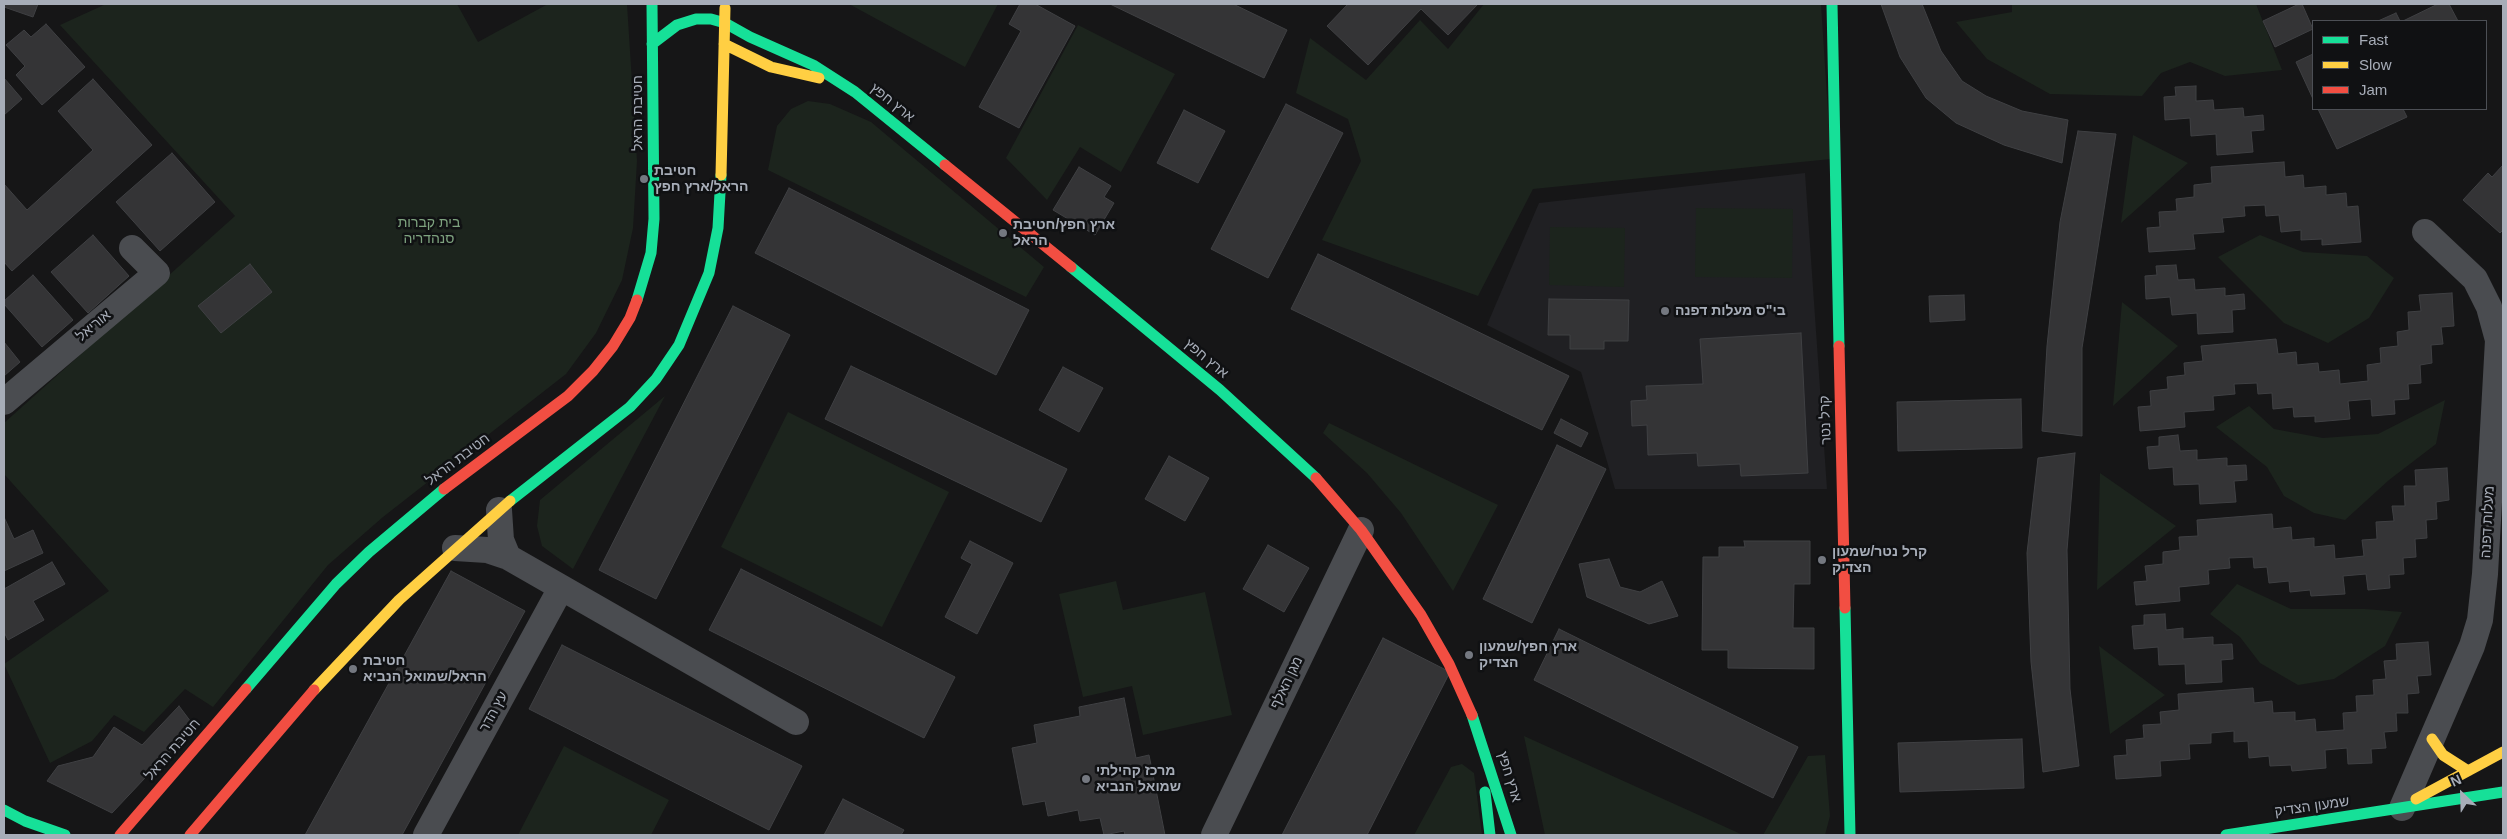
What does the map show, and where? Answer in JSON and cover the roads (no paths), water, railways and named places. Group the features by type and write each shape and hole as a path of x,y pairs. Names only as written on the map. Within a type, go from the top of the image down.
{"street":[{"name":"חטיבת הראל","path":"120,835 336,584 369,552 437,494 568,396 593,372 613,346 630,318 643,287 651,253 654,219 652,44 658,4"},
{"path":"190,835 358,641 399,600 499,510 630,407 656,379 679,344 695,311 709,273 718,228 724,135 725,4"},
{"name":"קרל נטר","path":"1832,4 1850,835"},
{"path":"672,12 699,29"},
{"name":"ארץ חפץ","path":"652,44 669,29 687,21 704,18 725,23 750,38 795,55 855,92 1220,390 1305,466 1360,530 1421,615 1449,664 1478,728 1511,835"},
{"name":"ארץ חפץ","path":"714,38 779,70 838,82"},
{"name":"מעלות דפנה","path":"2402,808 2472,646 2480,620 2485,574 2498,340 2489,307 2475,279 2425,232"},
{"name":"אוריאל","path":"4,402 157,273 132,248"},
{"path":"499,510 500,540 508,557"},
{"name":"מגן האלף","path":"1214,835 1360,530"},
{"path":"455,548 487,550 508,557 796,722"},
{"name":"עץ הדר","path":"426,835 561,588"},
{"name":"ארץ חפץ","path":"1478,728 1490,835"},
{"path":"2432,739 2443,755 2468,771"},
{"name":"שמעון הצדיק","path":"2402,808 2503,752"},
{"name":"שמעון הצדיק","path":"2226,835 2503,792"},
{"path":"4,810 31,823 65,835"}],"place":[{"name":"חטיבת הראל/ארץ חפץ","path":"644,179"},
{"name":"ארץ חפץ/חטיבת הראל","path":"1003,233"},
{"name":"בי\"ס מעלות דפנה","path":"1665,311"},
{"name":"קרל נטר/שמעון הצדיק","path":"1822,560"},
{"name":"ארץ חפץ/שמעון הצדיק","path":"1469,655"},
{"name":"חטיבת הראל/שמואל הנביא","path":"353,669"},
{"name":"מרכז קהילתי שמואל הנביא","path":"1086,779"}],"park label":[{"name":"בית קברות סנהדריה","path":"429,232"}]}
